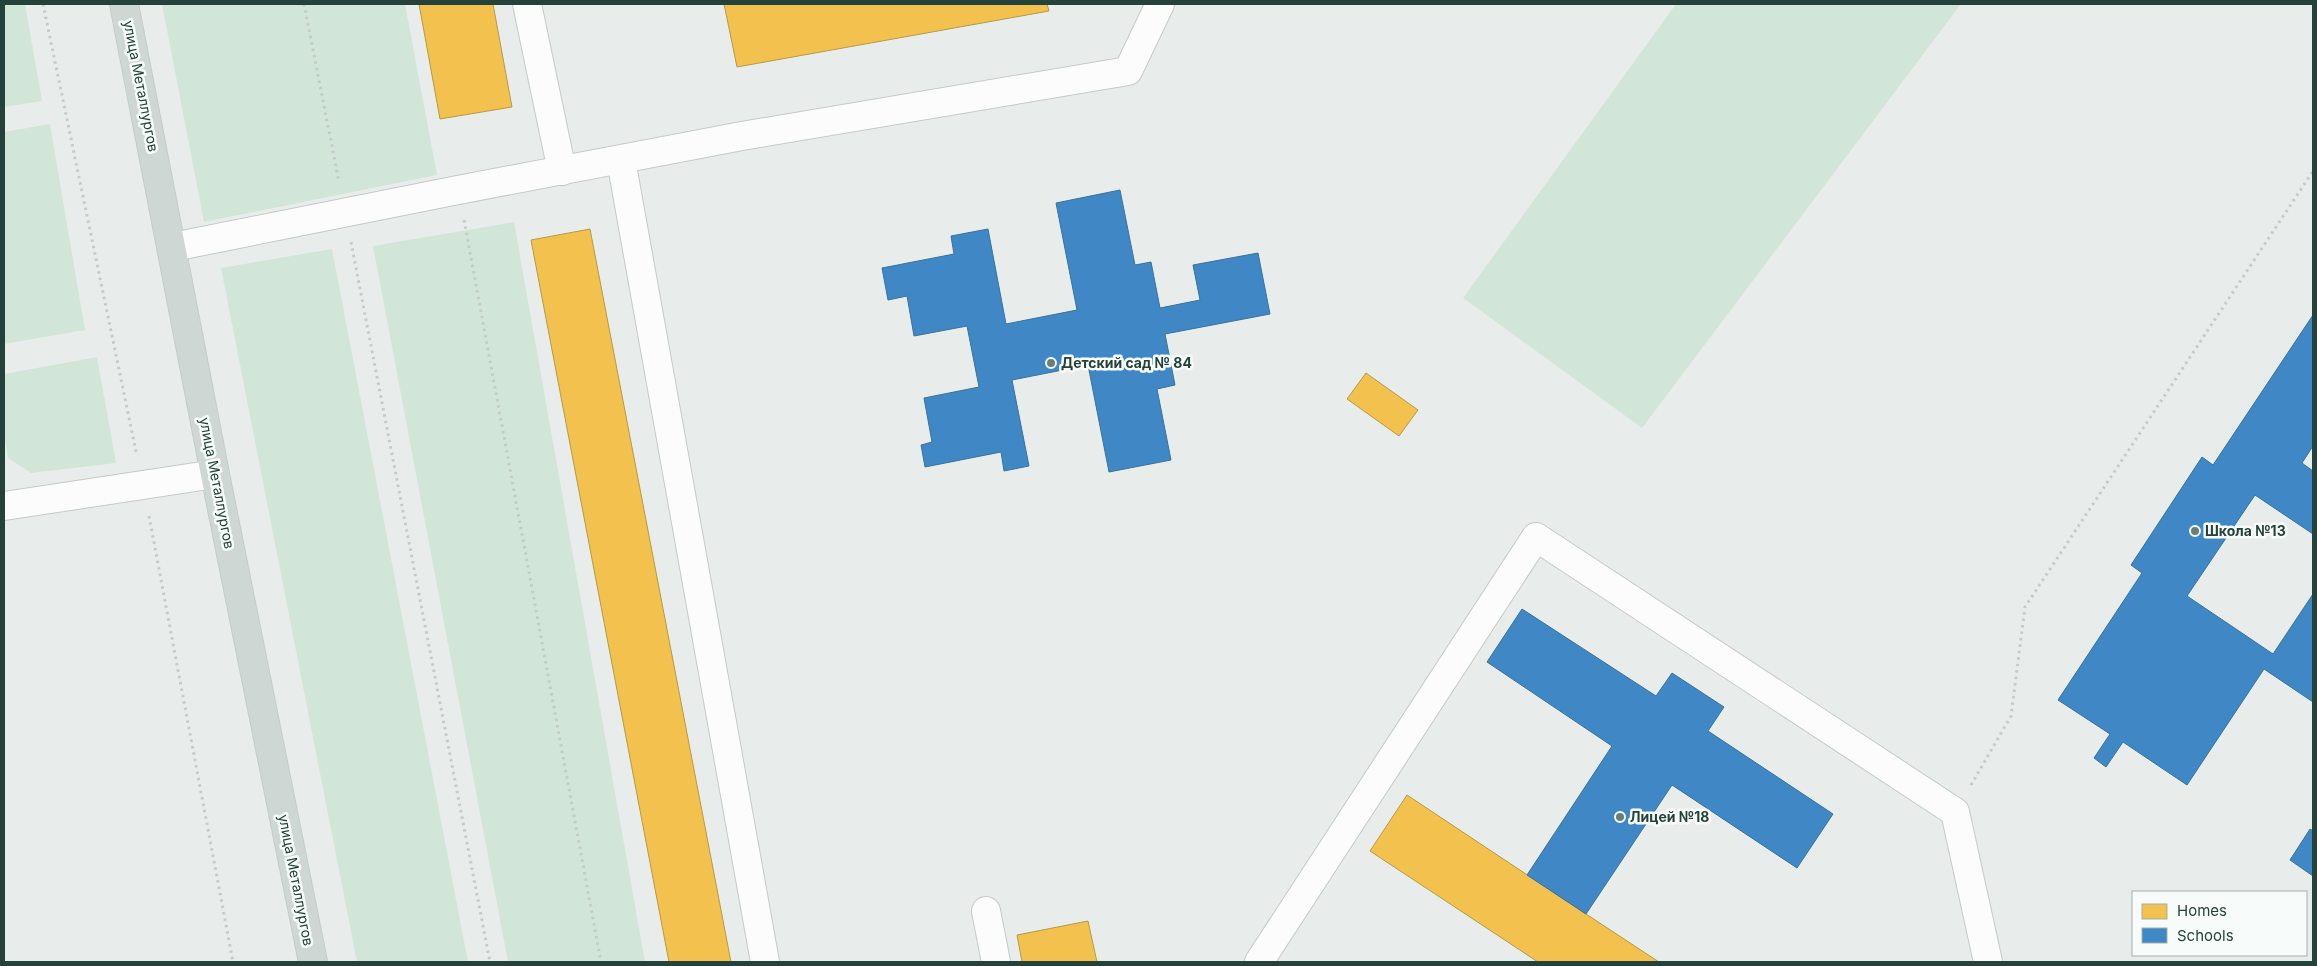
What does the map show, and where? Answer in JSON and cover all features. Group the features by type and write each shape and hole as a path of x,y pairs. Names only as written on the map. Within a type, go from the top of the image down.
{"main road":[{"name":"улица Металлургов","path":"124,4 173,247 215,474 313,962"}],"lane":[{"path":"527,4 562,171"},
{"path":"173,247 742,136 1128,71 1160,4"},
{"path":"621,160 765,962"},
{"path":"4,506 215,474"},
{"path":"1259,962 1536,537 1955,812 1988,962"},
{"path":"986,911 996,962"}],"path":[{"path":"304,4 490,962"},
{"path":"1955,812 2011,716 2025,606 2313,171"},
{"path":"458,190 601,962"}],"green space":[{"path":"4,4 25,4 42,101 4,107"},
{"path":"162,4 405,4 437,175 204,222"},
{"path":"1676,4 1961,4 1642,428 1463,298"},
{"path":"50,124 85,330 4,344 4,132"},
{"path":"514,222 645,962 508,962 373,246"},
{"path":"332,249 468,962 357,962 221,268"},
{"path":"97,357 116,463 31,473 8,458 4,434 4,374"}],"building: Homes":[{"path":"419,4 493,4 512,107 440,119"},
{"path":"724,4 1047,4 1049,11 737,67"},
{"path":"590,229 731,962 669,962 531,240"},
{"path":"1366,373 1418,410 1399,436 1347,399"},
{"path":"1407,795 1659,962 1538,962 1370,851"},
{"path":"1088,921 1097,962 1022,962 1017,935"}],"building: Schools":[{"path":"1120,190 1135,265 1151,262 1160,308 1200,300 1193,265 1258,253 1270,314 1165,334 1175,385 1157,389 1171,460 1109,472 1088,365 1012,380 1029,466 1004,471 1001,452 925,467 921,445 932,442 924,398 979,387 967,326 914,336 907,296 888,300 882,268 954,254 951,236 988,229 1006,324 1077,310 1056,203"},
{"path":"2313,315 2313,446 2302,463 2313,471 2313,534 2255,495 2187,596 2273,654 2313,594 2313,702 2264,669 2187,785 2123,742 2106,767 2094,758 2110,734 2058,700 2142,573 2131,565 2202,457 2213,465"},
{"path":"1522,609 1656,696 1672,673 1724,707 1708,731 1833,814 1797,868 1672,785 1586,914 1527,875 1612,746 1487,662"},
{"path":"2310,829 2313,831 2313,876 2290,860"}],"place":[{"name":"Детский сад № 84","path":"1051,363"},
{"name":"Школа №13","path":"2195,531"},
{"name":"Лицей №18","path":"1620,817"}]}
